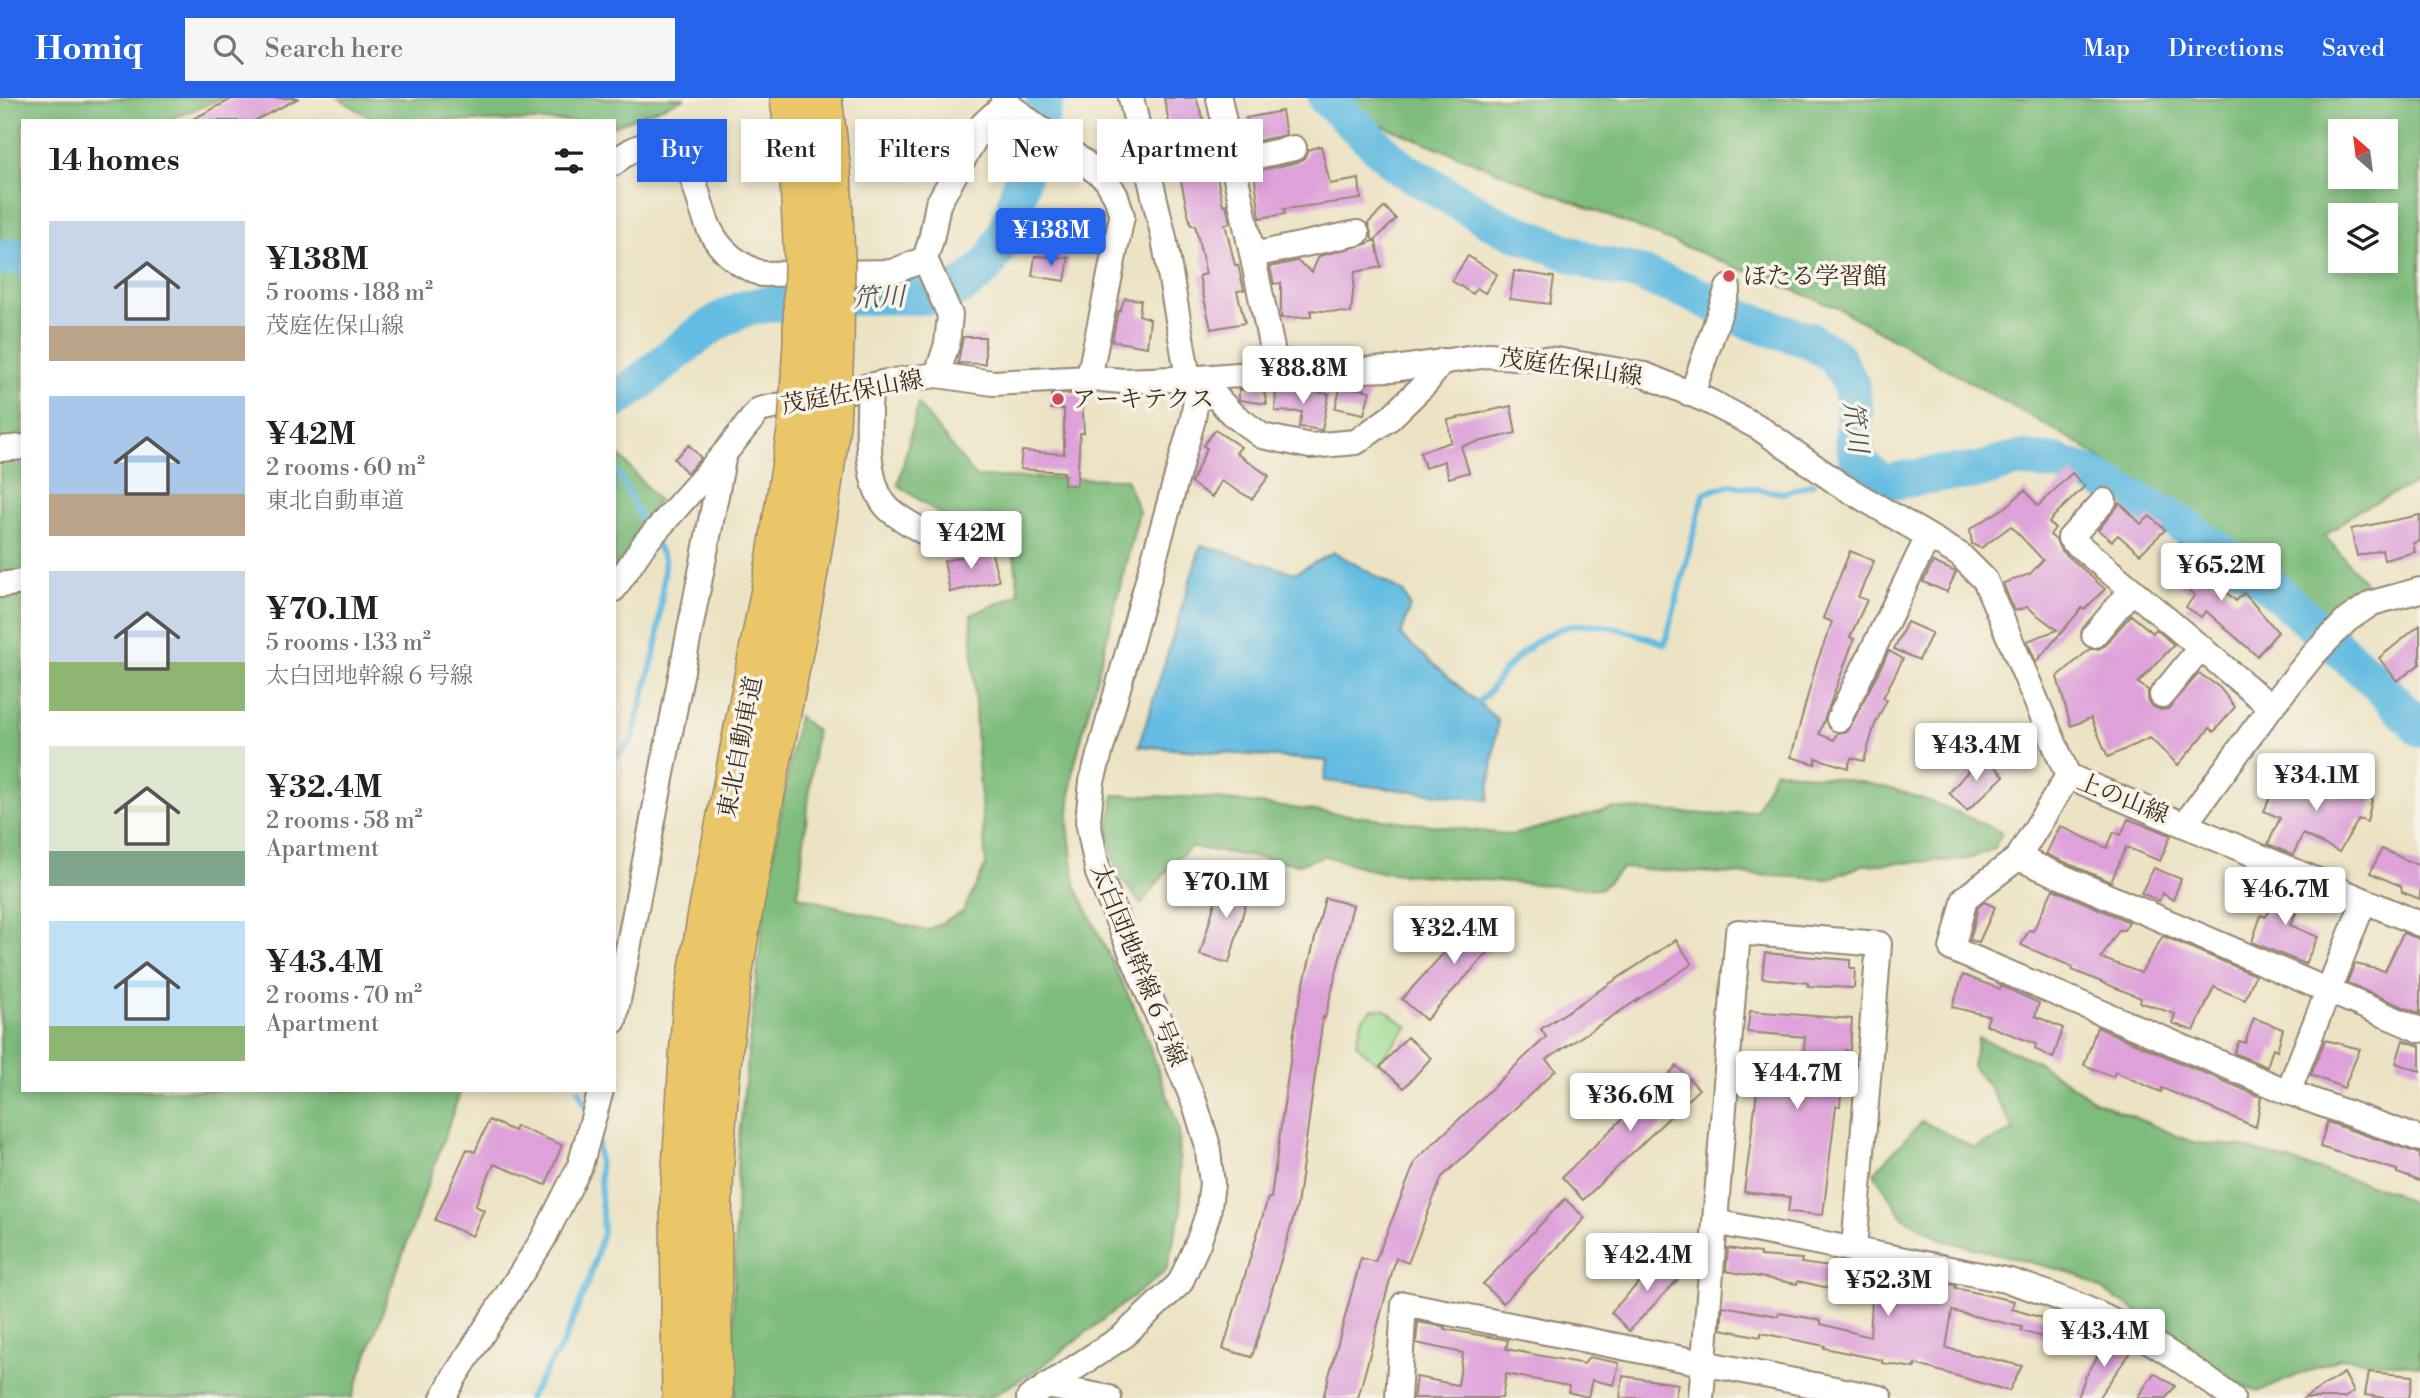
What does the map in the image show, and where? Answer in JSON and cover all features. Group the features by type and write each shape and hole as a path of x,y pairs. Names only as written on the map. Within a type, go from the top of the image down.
{"highway":[{"name":"東北自動車道","path":"789,98 799,181 819,260"},
{"name":"東北自動車道","path":"715,1398 714,1192 728,1015 758,835 812,559 814,425 802,343 819,260 832,171 822,98"},
{"name":"東北自動車道","path":"681,1398 679,1199 691,1013 706,919 774,574 814,425"}],"street":[{"path":"1131,98 1193,378 1230,413 1262,436 1310,446 1356,442 1390,418 1426,383 1443,360"},
{"path":"1219,98 1224,119"},
{"path":"937,375 947,344 950,316 925,259 938,204 984,124 1010,105 1106,179 1116,196 1122,216 1089,378"},
{"path":"616,161 650,144 658,143 677,151 692,174 710,231 722,248 743,268 762,274 892,272 925,259"},
{"path":"1263,155 1294,148"},
{"path":"1238,182 1277,372"},
{"path":"1253,255 1357,233"},
{"path":"1692,394 1728,288"},
{"name":"茂庭佐保山線","path":"616,585 638,546 724,454 759,410 870,386 937,375 993,383 1089,378 1123,380 1394,369 1488,355 1556,360 1644,375 1692,394 1758,428 1839,484"},
{"name":"太白団地幹線６号線","path":"1038,1392 1122,1337 1180,1283 1208,1214 1212,1184 1208,1143 1195,1104 1098,873 1088,821 1092,781 1193,419 1193,378"},
{"path":"870,386 869,449 877,493 889,510 942,542"},
{"path":"0,449 21,447"},
{"path":"616,1011 724,454"},
{"name":"上の山線","path":"1839,484 1961,555 1985,580 2068,776 2420,924"},
{"path":"2104,501 2070,538 2272,707"},
{"path":"1839,719 1928,537"},
{"path":"0,585 21,582"},
{"path":"2094,635 2132,590"},
{"path":"2185,824 2314,654 2347,620 2372,603 2420,590"},
{"path":"2162,695 2202,647"},
{"path":"2068,776 2018,858 1965,898 1952,949 2288,1093 2420,1139"},
{"path":"2018,858 2420,1030"},
{"path":"2288,1093 2326,991 2364,901"},
{"path":"1701,1398 1738,932 1878,944 1854,1249"},
{"path":"443,1398 542,1241 580,1166 599,1097"},
{"path":"1715,1222 2010,1281 2058,1296 2105,1316 2163,1348 2232,1398"},
{"path":"1398,1398 1404,1304 1880,1398"},
{"path":"1038,1392 1109,1398"}],"green space":[{"path":"0,98 224,98 174,119 21,119 21,1092 460,1092 352,1398 0,1398"},
{"path":"338,98 685,98 616,125 616,119 373,119"},
{"path":"1346,98 2420,98 2420,481 2357,511 2325,536 2369,587 2328,620 2238,550 2076,442 1838,308 1371,121"},
{"path":"918,404 976,477 1126,479 1139,512 1073,771 1068,823 1075,885 1140,1020 1179,1128 1181,1212 1166,1271 1040,1368 989,1398 735,1398 733,1311 738,1147 765,902 798,716 816,731 798,896 926,931 963,912 986,865 977,751 971,615 1019,594 1013,546 964,531 898,485"},
{"path":"616,451 658,500 616,572"},
{"path":"1775,770 1866,783 1901,792 1953,810 2002,833 1993,849 1969,859 1863,865 1829,879 1622,868 1601,889 1379,872 1325,856 1299,864 1191,847 1174,862 1141,904 1116,872 1109,838 1114,795 1210,798 1512,835 1614,808 1721,815 1756,810"},
{"path":"1373,1009 1384,1009 1408,1027 1377,1063 1356,1044 1363,1018"},
{"path":"1978,1038 2034,1060 2094,1100 2194,1143 2239,1146 2393,1192 2420,1208 2420,1366 2339,1358 2258,1392 2228,1379 2156,1323 2076,1274 1943,1240 1903,1217 1874,1173 1922,1121 1974,1148 2014,1131 1992,1091 1972,1066"}],"water":[{"path":"1201,545 1295,573 1334,552 1403,592 1410,606 1401,636 1498,720 1488,800 1324,781 1327,761 1139,746"}],"building":[{"path":"234,98 299,98 258,119 193,119"},
{"path":"1164,98 1196,98 1203,119 1168,119"},
{"path":"1282,111 1286,135 1263,140 1263,119 1246,118"},
{"path":"1321,146 1330,184 1359,179 1361,199 1284,209 1285,214 1260,218 1255,182 1263,182 1263,170 1298,162 1308,150"},
{"path":"1181,182 1218,182 1230,223 1225,224 1244,290 1237,291 1245,323 1211,329 1199,276 1206,274 1195,225 1191,225"},
{"path":"1385,207 1396,219 1374,241 1381,267 1355,272 1351,313 1311,310 1311,317 1281,318 1281,283 1274,284 1270,267 1297,261 1312,272 1319,256 1373,241 1368,223"},
{"path":"1035,256 1069,258 1065,281 1032,276"},
{"path":"1468,256 1497,274 1485,293 1477,288 1473,294 1452,281"},
{"path":"1514,271 1554,277 1550,304 1510,299"},
{"path":"1125,298 1141,300 1139,315 1150,319 1147,347 1112,341 1118,311"},
{"path":"963,337 985,337 985,364 958,363"},
{"path":"1341,386 1370,391 1364,414 1335,408"},
{"path":"1276,387 1329,394 1322,430 1299,427 1302,412 1275,411"},
{"path":"1263,388 1267,404 1239,400 1239,390"},
{"path":"1082,393 1084,433 1080,433 1077,485 1064,485 1064,472 1020,469 1022,451 1064,454 1064,409 1051,409 1051,395"},
{"path":"1511,406 1516,433 1461,446 1469,472 1449,478 1444,461 1425,468 1420,452 1451,442 1448,420"},
{"path":"1215,430 1241,447 1236,453 1269,476 1252,499 1221,481 1212,497 1191,483 1207,448 1203,446"},
{"path":"689,445 701,458 687,473 674,459"},
{"path":"2072,473 2085,486 2053,517 2049,523 2055,528 2050,535 2060,549 2105,589 2084,610 2082,608 2036,662 2027,641 2057,630 2027,607 2014,611 2003,583 2030,574 2043,560 2011,526 1981,548 1972,544 1970,529 2006,507 2025,490 2038,506"},
{"path":"2120,503 2141,524 2150,516 2165,530 2140,554 2118,535 2112,541 2098,530"},
{"path":"2420,515 2420,541 2413,543 2415,552 2384,560 2382,550 2357,556 2351,529"},
{"path":"2180,543 2200,561 2196,565 2236,601 2244,593 2278,632 2257,656 2206,611 2201,617 2186,607 2195,595 2170,578 2168,558"},
{"path":"991,550 999,581 950,592 944,561"},
{"path":"1850,551 1874,561 1858,597 1867,600 1850,637 1854,639 1819,734 1834,740 1837,733 1848,731 1889,651 1903,659 1883,698 1887,700 1875,724 1864,761 1851,758 1848,768 1816,758 1815,764 1791,757 1816,665 1832,622 1823,618"},
{"path":"1933,562 1956,572 1947,592 1923,582"},
{"path":"2131,615 2153,633 2156,629 2174,645 2138,683 2148,690 2148,700 2152,706 2160,710 2168,709 2199,673 2219,687 2235,707 2214,732 2210,728 2178,765 2150,738 2108,757 2091,718 2071,726 2057,677 2090,649 2105,645"},
{"path":"1907,622 1932,633 1919,660 1894,649"},
{"path":"2420,625 2420,664 2397,681 2379,658"},
{"path":"1983,754 2004,776 1967,811 1949,793"},
{"path":"2281,773 2334,797 2344,776 2374,792 2367,822 2359,819 2339,852 2303,834 2293,855 2268,844 2280,818 2264,811"},
{"path":"2128,819 2171,835 2160,861 2126,847 2111,882 2046,854 2060,826 2107,848 2114,832 2121,835"},
{"path":"2382,849 2420,866 2420,899 2402,892 2401,886 2370,873"},
{"path":"2154,868 2181,879 2173,900 2162,893 2159,901 2141,893"},
{"path":"1222,877 1251,885 1229,963 1200,955"},
{"path":"2282,882 2306,892 2290,925 2318,937 2305,964 2252,942 2261,915 2266,917"},
{"path":"2053,889 2129,922 2124,930 2119,930 2101,958 2141,973 2163,936 2255,975 2245,1000 2214,987 2194,1031 2172,1023 2175,1014 2140,1002 2141,998 2072,970 2073,967 2021,945 2029,930 2033,931"},
{"path":"1325,898 1353,905 1325,1018 1323,1017 1297,1206 1252,1357 1223,1349 1268,1198 1271,1198 1297,1011"},
{"path":"1984,902 1995,907 1979,942 1970,940 1978,907"},
{"path":"1482,911 1506,933 1426,1020 1402,999"},
{"path":"2403,933 2420,939 2420,1014 2347,983 2355,964 2385,971"},
{"path":"1676,940 1692,964 1546,1060 1556,1070 1442,1177 1408,1263 1396,1258 1358,1398 1323,1398 1361,1258 1375,1262 1416,1160 1546,1037 1541,1029"},
{"path":"1765,953 1850,960 1850,968 1855,968 1854,988 1808,986 1808,983 1762,978"},
{"path":"1963,975 2000,989 2001,986 2039,1003 2035,1016 2063,1028 2053,1058 2035,1049 2036,1044 1986,1025 1989,1016 1952,1007"},
{"path":"1750,1011 1852,1019 1850,1051 1845,1050 1840,1106 1836,1106 1823,1215 1788,1212 1790,1197 1744,1192 1757,1091 1748,1090 1750,1065 1802,1070 1805,1037 1747,1032"},
{"path":"2254,1018 2283,1029 2277,1050 2273,1048 2267,1067 2234,1053 2239,1041 2245,1043"},
{"path":"2097,1027 2261,1097 2256,1127 2162,1088 2161,1092 2115,1072 2113,1077 2084,1065"},
{"path":"1407,1037 1431,1058 1404,1088 1380,1067"},
{"path":"2325,1040 2360,1049 2344,1088 2311,1075"},
{"path":"2403,1040 2420,1046 2420,1071 2396,1063"},
{"path":"1677,1066 1699,1089 1583,1200 1562,1177"},
{"path":"489,1120 514,1131 516,1126 562,1145 546,1185 494,1164 475,1206 484,1210 472,1236 435,1220 467,1149 475,1152"},
{"path":"2327,1122 2420,1154 2420,1181 2397,1173 2397,1170 2320,1147"},
{"path":"1565,1199 1585,1218 1503,1303 1483,1284"},
{"path":"1728,1248 1760,1253 1760,1256 1802,1259 1801,1263 1956,1285 1955,1288 2014,1301 2012,1309 2066,1325 2060,1342 2021,1331 2022,1327 1952,1311 1946,1348 2022,1366 2009,1391 1915,1364 1915,1368 1882,1363 1882,1360 1824,1348 1825,1346 1761,1333 1761,1337 1721,1329 1723,1306 1778,1316 1779,1313 1821,1320 1821,1324 1870,1337 1872,1298 1798,1281 1797,1284 1726,1271"},
{"path":"1666,1254 1683,1274 1629,1331 1611,1312"},
{"path":"1418,1322 1508,1340 1506,1349 1584,1364 1589,1357 1619,1363 1614,1385 1592,1380 1588,1397 1568,1392 1569,1386 1506,1374 1502,1398 1413,1398 1416,1377 1458,1385 1463,1353 1416,1343"},
{"path":"2109,1337 2132,1350 2098,1398 2078,1398 2085,1378"},
{"path":"2369,1372 2413,1376 2409,1398 2365,1395"},
{"path":"2154,1373 2175,1386 2166,1398 2137,1398"},
{"path":"2344,1373 2354,1392 2344,1398 2304,1398"},
{"path":"1623,1376 1678,1384 1675,1398 1620,1398"}],"waterway":[{"name":"笊川","path":"616,400 711,326 744,309 775,303 829,299 930,296 955,290 974,278 990,262 1010,221 1046,98"},
{"name":"笊川","path":"1326,98 1401,168 1500,226 1597,264 1632,271 1690,292 1746,320 1809,340 1835,356 1851,384 1855,411 1853,438 1858,463 1883,483 1978,471 2022,459 2058,463 2088,473 2178,522 2269,585 2376,682 2420,728"},
{"path":"0,257 21,257"},
{"path":"1842,468 1858,463"},
{"path":"616,469 647,530"},
{"path":"1471,705 1486,695 1524,651 1543,637 1561,629 1597,625 1665,644 1704,493 1730,485 1783,493 1814,483"},
{"path":"616,756 632,740 657,644 665,560 655,542"},
{"path":"580,1092 587,1109"},
{"path":"529,1398 564,1342 590,1278 603,1232 598,1142"}],"place":[{"name":"ほたる学習館","path":"1729,276"},
{"name":"アーキテクス","path":"1058,399"}]}
